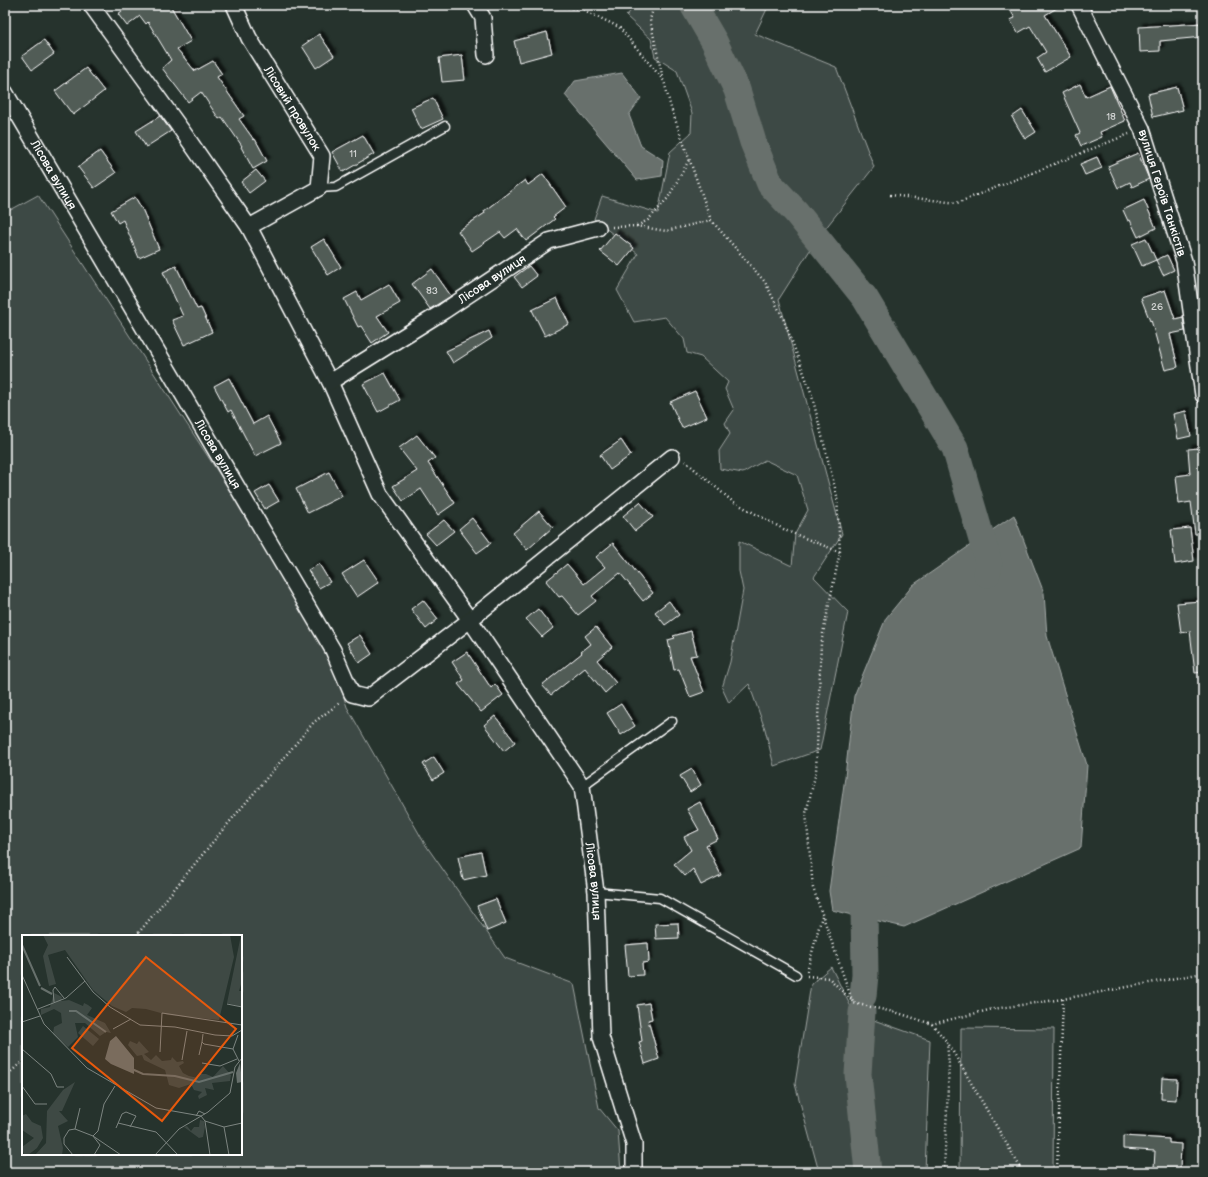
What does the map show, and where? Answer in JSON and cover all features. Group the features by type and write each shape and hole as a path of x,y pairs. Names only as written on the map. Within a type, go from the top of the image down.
{"street":[{"name":"Лісова вулиця","path":"90,5 183,132 249,227 330,382 380,494 470,620 582,786 596,892 601,1037 634,1144 634,1172"},
{"name":"Лісовий провулок","path":"234,5 249,38 322,156 319,188"},
{"path":"476,5 483,18 486,55"},
{"name":"вулиця Героїв Танкістів","path":"1079,5 1142,129 1184,261 1203,395"},
{"name":"Лісова вулиця","path":"5,92 333,650 352,694"},
{"path":"249,227 319,188"},
{"name":"Лісова вулиця","path":"330,382 444,311 548,240 598,228"},
{"path":"352,694 368,698 470,620 672,457"}],"lane":[{"path":"319,188 336,187 445,126"},
{"path":"582,786 672,722"},
{"path":"596,892 660,898 796,975"}],"path":[{"path":"548,5 581,9 619,27 664,81"},
{"path":"654,5 650,20 671,108 711,220 765,282 786,326 811,392 837,496 840,552 821,643 816,772 806,813 812,888 853,1003"},
{"path":"890,195 957,204 1142,129"},
{"path":"636,226 648,220 668,198 689,160"},
{"path":"598,228 636,226 666,231 711,220"},
{"path":"672,457 684,460 732,501 787,531 840,552"},
{"path":"137,935 314,722 352,694"},
{"path":"806,976 822,916"},
{"path":"796,975 830,978 853,1003 932,1024 993,1009 1063,999 1203,973"},
{"path":"1057,1172 1063,999"},
{"path":"932,1024 947,1042 1023,1172"},
{"path":"944,1172 949,1065 947,1042"},
{"path":"5,1077 22,1062"}],"shaded area":[{"path":"636,5 722,5 767,9 755,34 836,67 874,167 817,239 779,299 842,534 814,577 848,612 820,750 774,766 765,729 749,684 729,703 722,688 730,662 743,590 739,571 739,541 792,566 795,534 808,510 797,475 765,460 743,473 720,469 719,451 730,434 725,423 734,410 725,389 728,382 701,357 687,353 684,339 665,317 634,322 617,290 638,254 594,219 602,196 658,213 670,152 691,133 692,113 677,71 655,57 651,39 626,16"},
{"path":"622,73 641,98 629,115 641,146 663,160 662,176 637,180 565,95 575,81"},
{"path":"38,195 324,635 347,707 425,844 505,958 574,984 599,1108 618,1131 621,1172 5,1172 5,213"},
{"path":"1014,515 1044,593 1047,636 1087,765 1081,848 904,927 832,910 829,891 845,777 854,696 886,618 913,585"},
{"path":"831,967 854,1013 930,1040 925,1172 819,1172 795,1084 811,984"},
{"path":"961,1028 1054,1029 1053,1172 960,1172"}],"building":[{"path":"130,5 170,5 191,41 177,49 195,71 213,61 222,74 217,77 244,116 239,119 254,140 255,139 267,161 253,169 241,147 242,146 222,117 219,119 201,92 188,102 162,68 171,60 148,22 146,24 140,16 127,26 118,14"},
{"path":"1007,5 1062,5 1045,15 1071,57 1045,72 1037,58 1046,52 1030,26 1018,33 1010,20 1015,18"},
{"path":"1203,23 1203,37 1160,41 1160,51 1140,52 1139,27"},
{"path":"547,32 552,53 519,62 514,41"},
{"path":"319,34 334,56 316,68 302,46"},
{"path":"44,40 54,54 32,70 22,56"},
{"path":"462,55 465,80 442,82 439,58"},
{"path":"86,68 104,91 73,115 55,91"},
{"path":"1080,84 1086,97 1110,86 1125,121 1100,132 1102,137 1081,146 1076,135 1080,133 1062,93"},
{"path":"1177,87 1183,110 1153,117 1148,94"},
{"path":"433,98 443,119 421,129 411,108"},
{"path":"1022,110 1036,132 1025,139 1012,117"},
{"path":"160,116 171,131 146,147 136,131"},
{"path":"363,135 374,154 343,172 332,152"},
{"path":"100,151 116,173 94,188 78,167"},
{"path":"1138,153 1149,179 1132,187 1130,182 1118,188 1108,166"},
{"path":"1097,157 1102,168 1085,175 1080,164"},
{"path":"256,170 265,181 249,193 241,182"},
{"path":"543,174 566,207 553,217 555,219 526,241 517,229 505,238 500,232 472,251 458,231 485,213 484,211 525,180 528,185"},
{"path":"135,197 143,211 159,249 139,258 123,220 118,223 111,211"},
{"path":"1144,200 1156,228 1138,237 1130,220 1128,221 1123,210"},
{"path":"615,233 634,248 619,266 600,251"},
{"path":"1146,238 1156,260 1142,266 1132,244"},
{"path":"324,239 341,267 328,275 311,247"},
{"path":"1167,255 1174,270 1163,275 1156,260"},
{"path":"176,266 197,309 201,308 212,332 184,345 172,320 183,316 163,272"},
{"path":"529,266 537,276 522,287 514,277"},
{"path":"432,269 451,296 430,309 412,284"},
{"path":"389,284 400,303 377,316 388,332 372,343 361,326 358,327 344,299 357,292 361,300"},
{"path":"1165,290 1175,319 1183,317 1185,331 1170,334 1178,367 1165,370 1151,320 1150,321 1141,298"},
{"path":"557,298 569,324 545,336 532,310"},
{"path":"489,331 492,338 453,363 446,351"},
{"path":"385,373 400,400 378,412 363,384"},
{"path":"229,378 253,424 267,416 281,443 255,456 231,410 228,412 214,386"},
{"path":"695,391 707,417 682,428 670,402"},
{"path":"1186,411 1191,436 1178,439 1173,414"},
{"path":"417,435 435,458 428,463 455,503 438,515 421,489 403,501 393,486 417,471 399,448"},
{"path":"621,440 631,455 610,470 600,455"},
{"path":"1199,448 1203,487 1203,534 1195,534 1191,502 1179,504 1176,476 1190,474 1188,449"},
{"path":"329,472 342,496 308,513 296,489"},
{"path":"269,485 279,501 265,509 255,493"},
{"path":"640,502 653,517 635,531 623,516"},
{"path":"539,511 553,527 527,550 513,533"},
{"path":"472,518 491,543 477,553 459,529"},
{"path":"444,520 454,531 436,545 426,534"},
{"path":"1190,528 1194,561 1175,564 1171,530"},
{"path":"613,543 653,593 643,601 620,573 592,596 596,601 578,615 562,596 559,597 546,581 567,564 584,584 605,567 596,557"},
{"path":"364,560 379,582 357,597 342,574"},
{"path":"319,564 330,582 319,588 308,570"},
{"path":"423,600 438,619 426,629 411,609"},
{"path":"669,601 679,615 665,625 655,612"},
{"path":"1200,601 1203,627 1203,672 1195,673 1190,631 1181,633 1177,603"},
{"path":"538,609 553,628 542,637 526,619"},
{"path":"596,627 612,647 597,660 616,683 605,693 585,668 551,695 542,685 591,644 585,636"},
{"path":"691,631 697,655 690,656 704,692 690,697 679,669 674,670 668,640 675,638 673,636"},
{"path":"360,635 372,654 359,663 347,643"},
{"path":"467,652 491,688 495,684 503,695 481,712 458,684 464,680 452,662"},
{"path":"621,704 635,726 621,735 607,713"},
{"path":"495,716 515,742 504,751 484,725"},
{"path":"434,757 444,773 433,780 423,764"},
{"path":"692,769 701,785 690,792 680,776"},
{"path":"700,802 718,839 706,845 721,875 701,885 693,869 685,876 674,864 691,850 684,837 699,830 687,809"},
{"path":"481,852 486,875 463,880 458,857"},
{"path":"496,899 506,923 487,931 477,906"},
{"path":"678,923 679,938 656,939 655,924"},
{"path":"648,943 649,962 642,963 643,975 628,976 625,945"},
{"path":"649,1003 652,1019 648,1020 659,1059 645,1064 639,1042 642,1041 637,1005"},
{"path":"1162,1078 1177,1079 1176,1100 1161,1099"},
{"path":"1123,1136 1169,1139 1169,1143 1181,1144 1180,1169 1154,1168 1155,1151 1123,1149"}],"waterway":[{"path":"693,5 714,41 737,90 753,142 770,184 796,212 865,298 955,448 989,564 987,574"},
{"path":"863,996 865,975 864,907 884,890"},
{"path":"862,1012 858,1074 868,1172"}]}
